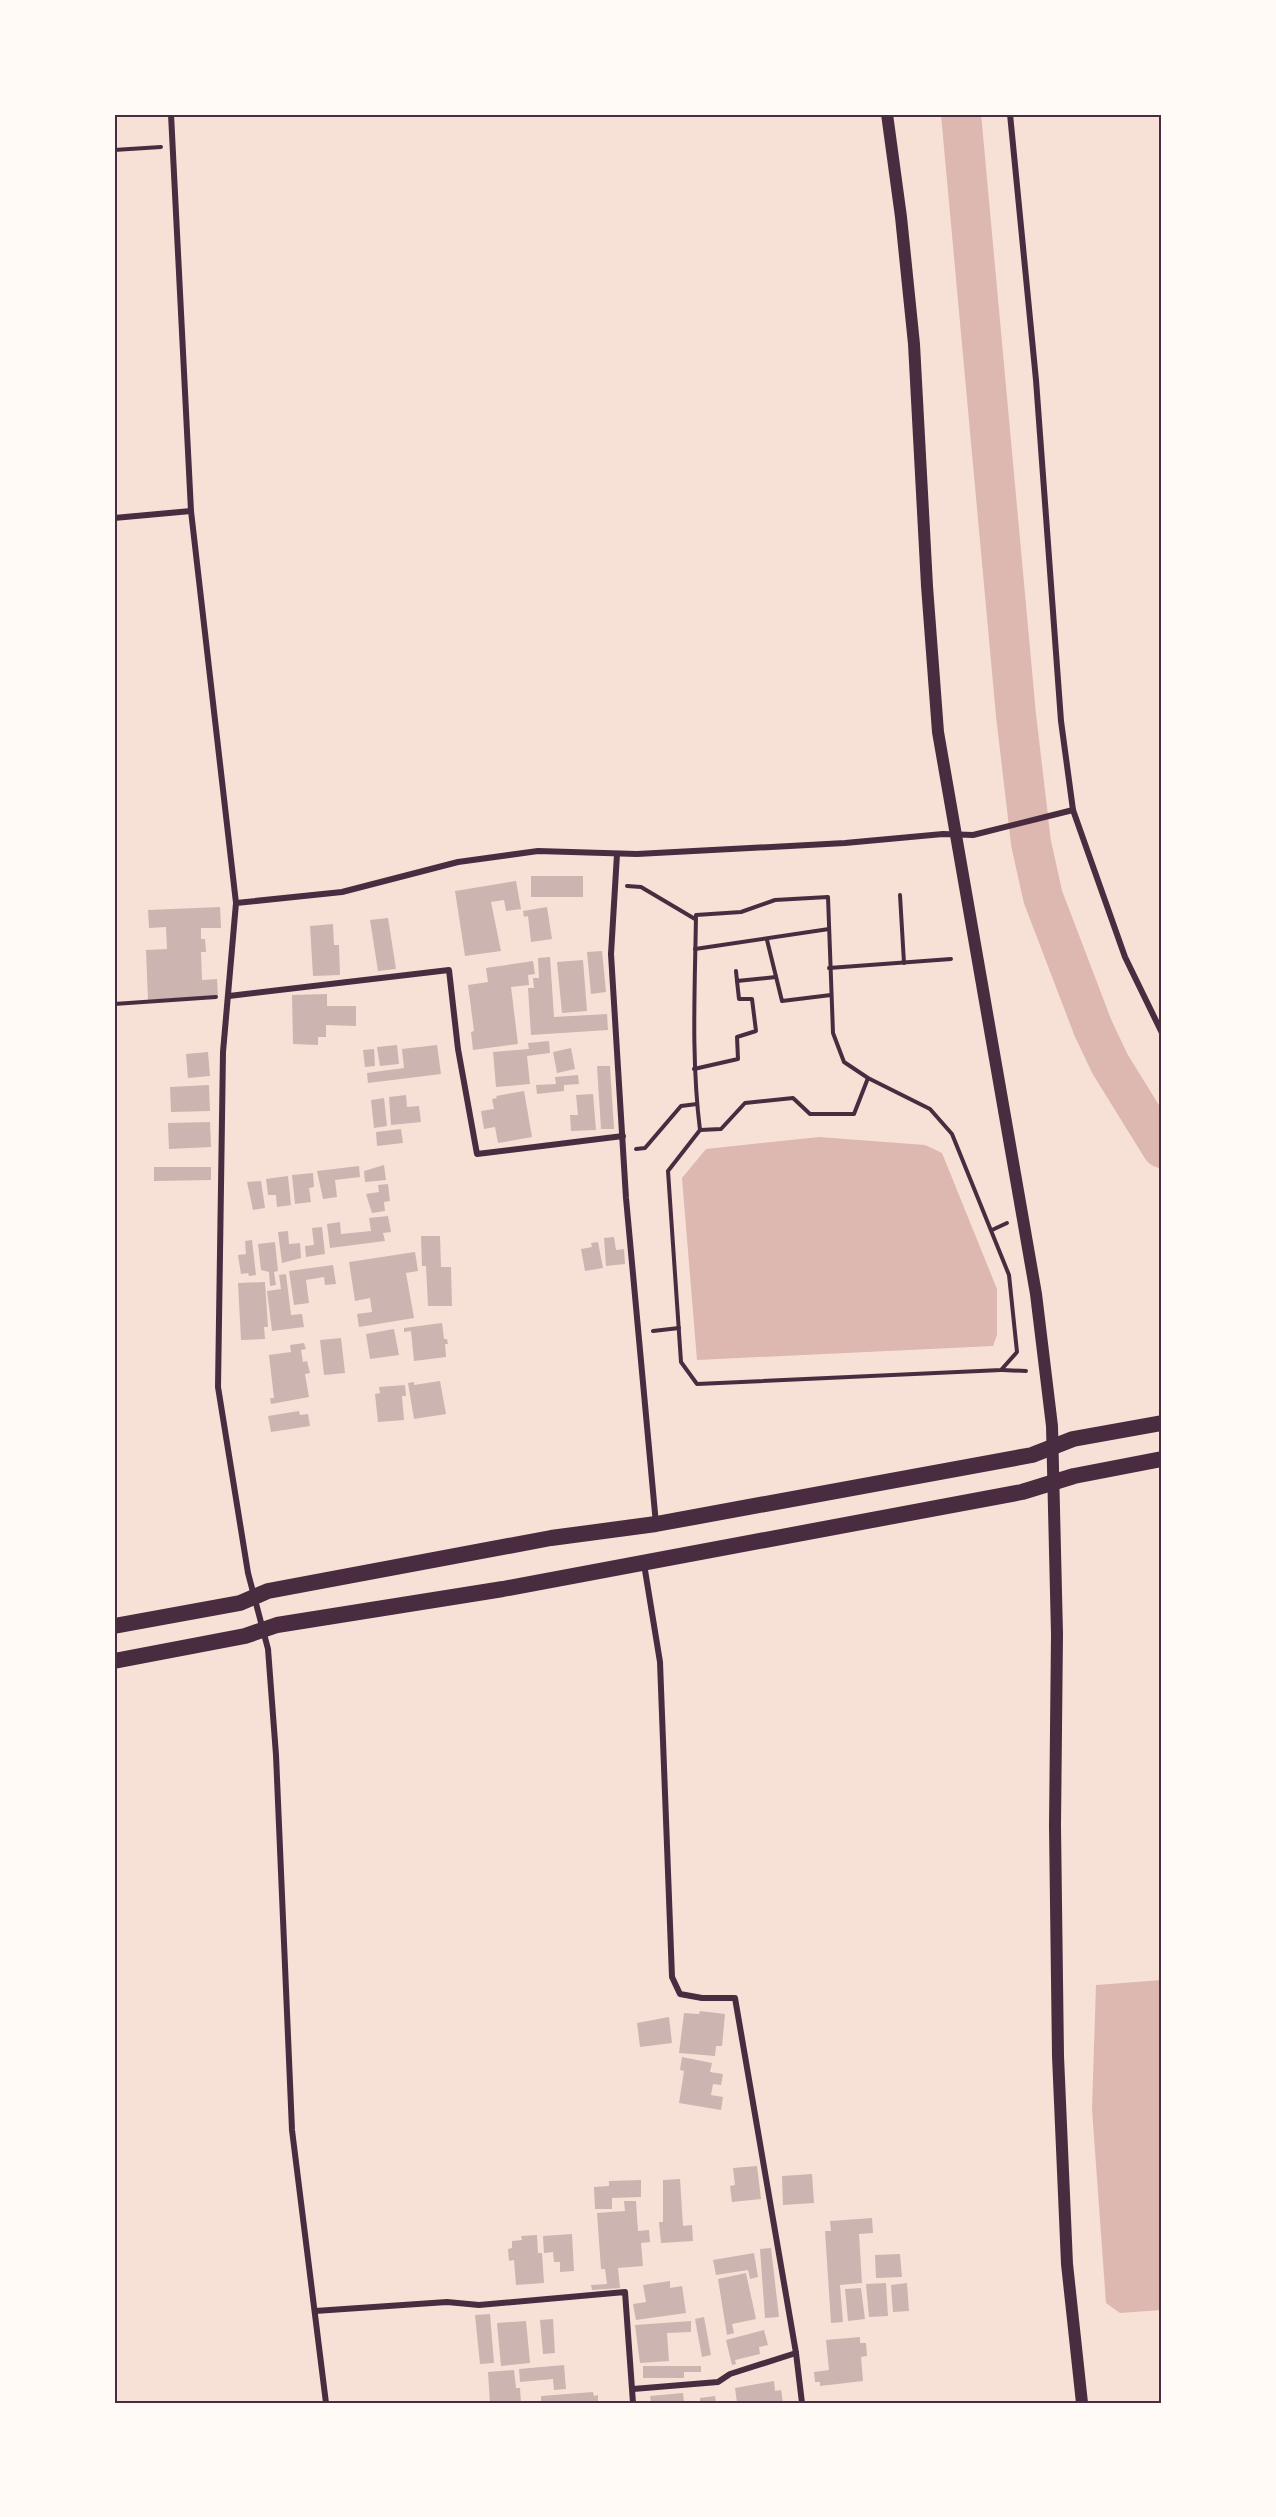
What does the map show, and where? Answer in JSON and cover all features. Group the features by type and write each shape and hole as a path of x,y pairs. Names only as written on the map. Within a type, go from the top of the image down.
{"highway":[{"path":"114,1626 240,1603 268,1591 551,1538 656,1524 1032,1455 1073,1440 1162,1423"},
{"path":"114,1661 263,1631 278,1625 503,1589 1022,1492 1054,1482 1162,1459"}],"main road":[{"path":"886,114 901,217 914,344 927,586 938,732 1036,1294 1053,1448 1058,2056 1067,2264 1082,2403"}],"street":[{"path":"171,114 191,511 236,903 223,1052 218,1387 248,1573 268,1649 276,1755 292,2130 326,2403"},
{"path":"1010,114 1036,380 1061,721 1073,810 1125,957 1162,1033"},
{"path":"114,518 191,511"},
{"path":"236,903 342,892 458,862 538,851 617,854 845,843 943,834 973,835 1073,810"},
{"path":"617,854 611,954 623,1136 656,1524"},
{"path":"229,996 449,970 458,1048 477,1154 623,1136"},
{"path":"644,1563 660,1662 672,1977 680,1994 702,1998 735,1998 796,2353 802,2403"},
{"path":"315,2311 447,2302 479,2305 625,2292 633,2403"},
{"path":"633,2389 718,2382 730,2374 796,2353"}],"path":[{"path":"114,150 172,146"},
{"path":"625,886 641,887 696,919"},
{"path":"900,894 904,963"},
{"path":"1001,1370 1017,1352 1009,1275 952,1134 930,1109 868,1078 844,1062 833,1033 828,897 775,900 741,912 696,915 694,1069 700,1130 668,1171 681,1362 697,1384 1001,1370 1026,1371"},
{"path":"695,949 829,929"},
{"path":"767,939 782,1001 831,995"},
{"path":"829,968 951,959"},
{"path":"694,1069 738,1059 737,1037 756,1031 752,999 740,999 736,971"},
{"path":"737,981 776,977"},
{"path":"114,1004 229,996"},
{"path":"700,1130 721,1129 745,1103 793,1098 810,1114 854,1114 868,1078"},
{"path":"636,1149 645,1148 681,1106 697,1104"},
{"path":"992,1230 1011,1221"},
{"path":"645,1332 679,1328"}],"shaded area":[{"path":"819,1137 925,1145 942,1153 997,1289 997,1335 993,1346 697,1360 682,1178 706,1149"},
{"path":"1162,1980 1162,2310 1120,2313 1106,2303 1092,2109 1096,1985"}],"building":[{"path":"531,876 583,876 583,897 531,897"},
{"path":"516,881 521,909 506,911 504,900 491,902 501,951 465,956 455,891"},
{"path":"220,907 221,928 201,928 201,939 205,939 206,952 201,952 202,980 217,979 218,996 148,1000 146,950 167,949 166,927 149,928 148,910"},
{"path":"547,907 552,939 531,942 528,916 524,917 523,911"},
{"path":"388,918 396,969 378,971 370,920"},
{"path":"333,924 334,945 339,945 340,975 313,976 310,926"},
{"path":"602,951 606,992 591,994 587,952"},
{"path":"550,957 554,1017 607,1014 608,1030 531,1035 528,988 534,988 533,978 539,978 538,958"},
{"path":"583,960 587,1011 562,1013 557,962"},
{"path":"533,961 535,974 528,975 529,985 511,987 518,1044 473,1050 471,1032 474,1031 468,985 488,982 486,968"},
{"path":"327,994 327,1006 356,1006 356,1026 326,1025 326,1037 318,1037 318,1045 293,1044 292,995"},
{"path":"549,1041 550,1053 527,1056 530,1084 496,1087 493,1052 529,1049 528,1043"},
{"path":"397,1045 399,1064 380,1066 377,1047"},
{"path":"437,1045 441,1074 368,1083 367,1073 404,1068 402,1049"},
{"path":"571,1048 575,1069 557,1073 553,1052"},
{"path":"374,1049 375,1066 365,1067 363,1050"},
{"path":"208,1052 210,1076 188,1078 186,1054"},
{"path":"597,1066 610,1066 614,1129 601,1129"},
{"path":"578,1075 579,1084 564,1085 564,1091 537,1094 536,1085 556,1084 555,1077"},
{"path":"209,1085 210,1111 171,1112 170,1087"},
{"path":"524,1091 532,1137 498,1143 495,1127 484,1129 481,1111 494,1109 492,1099 497,1098 496,1096"},
{"path":"593,1094 596,1130 571,1131 570,1115 578,1115 576,1095"},
{"path":"406,1095 407,1107 419,1106 421,1122 391,1125 389,1097"},
{"path":"384,1098 387,1126 374,1128 371,1100"},
{"path":"210,1122 211,1147 169,1149 168,1123"},
{"path":"401,1129 403,1143 377,1146 376,1132"},
{"path":"384,1165 386,1180 365,1182 364,1171"},
{"path":"359,1166 360,1177 335,1180 337,1197 323,1199 317,1171"},
{"path":"154,1167 211,1167 211,1180 154,1181"},
{"path":"313,1173 314,1187 309,1188 311,1202 295,1204 292,1175"},
{"path":"288,1176 291,1205 277,1207 276,1195 268,1195 266,1179"},
{"path":"261,1181 265,1208 253,1210 247,1182"},
{"path":"388,1184 390,1201 384,1202 385,1211 372,1213 366,1194 379,1192 378,1185"},
{"path":"388,1216 391,1232 383,1233 385,1241 330,1248 327,1224 340,1222 341,1234 371,1231 369,1218"},
{"path":"322,1227 325,1254 306,1257 305,1246 314,1245 312,1228"},
{"path":"288,1231 289,1244 300,1243 301,1258 282,1263 278,1232"},
{"path":"421,1236 440,1236 441,1267 451,1267 452,1306 428,1306 426,1266 422,1266"},
{"path":"614,1237 616,1250 624,1249 625,1264 606,1266 604,1238"},
{"path":"252,1240 256,1275 249,1276 248,1273 241,1274 238,1255 246,1254 245,1241"},
{"path":"275,1242 278,1271 274,1272 276,1285 270,1286 269,1272 261,1270 258,1244"},
{"path":"598,1242 603,1268 585,1271 581,1249 592,1247 591,1243"},
{"path":"415,1252 418,1271 406,1273 414,1318 359,1327 357,1314 372,1312 370,1298 355,1301 349,1262"},
{"path":"333,1265 336,1284 325,1285 324,1277 306,1280 309,1303 294,1305 289,1271"},
{"path":"286,1274 291,1315 302,1314 304,1327 272,1331 267,1291 281,1289 279,1275"},
{"path":"265,1282 268,1327 264,1327 265,1339 241,1340 238,1283"},
{"path":"442,1323 444,1339 447,1339 448,1344 445,1344 446,1357 414,1361 411,1331 404,1332 404,1328"},
{"path":"394,1329 399,1355 370,1359 366,1334"},
{"path":"341,1338 345,1373 324,1375 320,1340"},
{"path":"304,1343 306,1349 301,1350 303,1362 307,1361 310,1373 305,1374 309,1397 271,1404 270,1398 274,1398 269,1355 291,1352 290,1345"},
{"path":"440,1381 446,1414 414,1419 408,1383 414,1382 414,1385"},
{"path":"405,1385 406,1396 402,1396 404,1420 378,1422 375,1394 380,1393 379,1387"},
{"path":"299,1411 300,1415 308,1414 310,1426 271,1432 268,1416"},
{"path":"700,2011 725,2014 722,2046 716,2046 715,2056 679,2053 684,2013 699,2014"},
{"path":"669,2017 672,2043 640,2047 637,2023"},
{"path":"682,2057 712,2063 710,2072 723,2074 721,2085 713,2084 711,2095 723,2097 721,2110 679,2103 684,2071 680,2070"},
{"path":"757,2166 761,2199 732,2202 730,2186 735,2185 733,2168"},
{"path":"812,2174 814,2203 783,2205 782,2176"},
{"path":"680,2179 683,2226 692,2225 693,2241 661,2243 659,2222 663,2222 663,2180"},
{"path":"641,2180 641,2197 612,2198 612,2209 595,2209 594,2187 609,2186 609,2181"},
{"path":"624,2201 636,2201 638,2231 649,2230 650,2242 641,2243 643,2266 618,2268 620,2288 592,2290 591,2285 607,2284 605,2269 601,2269 597,2213 625,2211"},
{"path":"872,2218 873,2233 859,2234 862,2283 840,2285 843,2322 831,2323 825,2231 831,2231 830,2221"},
{"path":"572,2234 574,2271 560,2272 560,2262 554,2262 553,2252 544,2253 543,2236"},
{"path":"537,2235 538,2253 542,2253 544,2283 516,2285 514,2260 509,2261 508,2249 512,2248 512,2241 522,2240 521,2236"},
{"path":"771,2248 779,2317 765,2318 760,2249"},
{"path":"754,2253 758,2277 750,2279 748,2270 716,2275 713,2260"},
{"path":"900,2254 902,2277 876,2278 875,2255"},
{"path":"746,2273 756,2319 732,2324 734,2333 727,2335 718,2279"},
{"path":"670,2281 670,2288 682,2286 686,2313 636,2320 633,2304 646,2302 643,2285"},
{"path":"886,2283 888,2316 869,2317 866,2284"},
{"path":"907,2283 909,2311 893,2312 891,2285"},
{"path":"861,2288 865,2319 848,2321 845,2289"},
{"path":"490,2314 494,2363 480,2364 475,2315"},
{"path":"704,2317 711,2355 702,2357 695,2319"},
{"path":"553,2319 555,2353 543,2354 540,2320"},
{"path":"526,2321 530,2363 501,2366 497,2323"},
{"path":"691,2321 691,2332 667,2333 669,2361 640,2363 635,2325"},
{"path":"764,2330 768,2345 759,2347 760,2354 735,2360 736,2364 732,2365 726,2340"},
{"path":"860,2337 860,2343 866,2343 867,2356 861,2357 863,2381 820,2386 820,2382 815,2382 814,2372 829,2370 826,2340"},
{"path":"564,2365 566,2389 554,2390 553,2379 520,2382 519,2369"},
{"path":"643,2366 701,2366 701,2372 684,2372 684,2378 643,2378"},
{"path":"514,2370 516,2388 520,2388 521,2403 490,2403 488,2372"},
{"path":"774,2381 775,2391 781,2390 783,2403 737,2403 735,2388"},
{"path":"593,2392 594,2396 598,2395 598,2403 541,2403 541,2396"},
{"path":"683,2393 684,2403 651,2403 650,2396"},
{"path":"715,2396 716,2403 700,2403 700,2398"}],"waterway":[{"path":"961,114 1016,715 1031,843 1043,897 1093,1028 1110,1064 1162,1148"}]}
